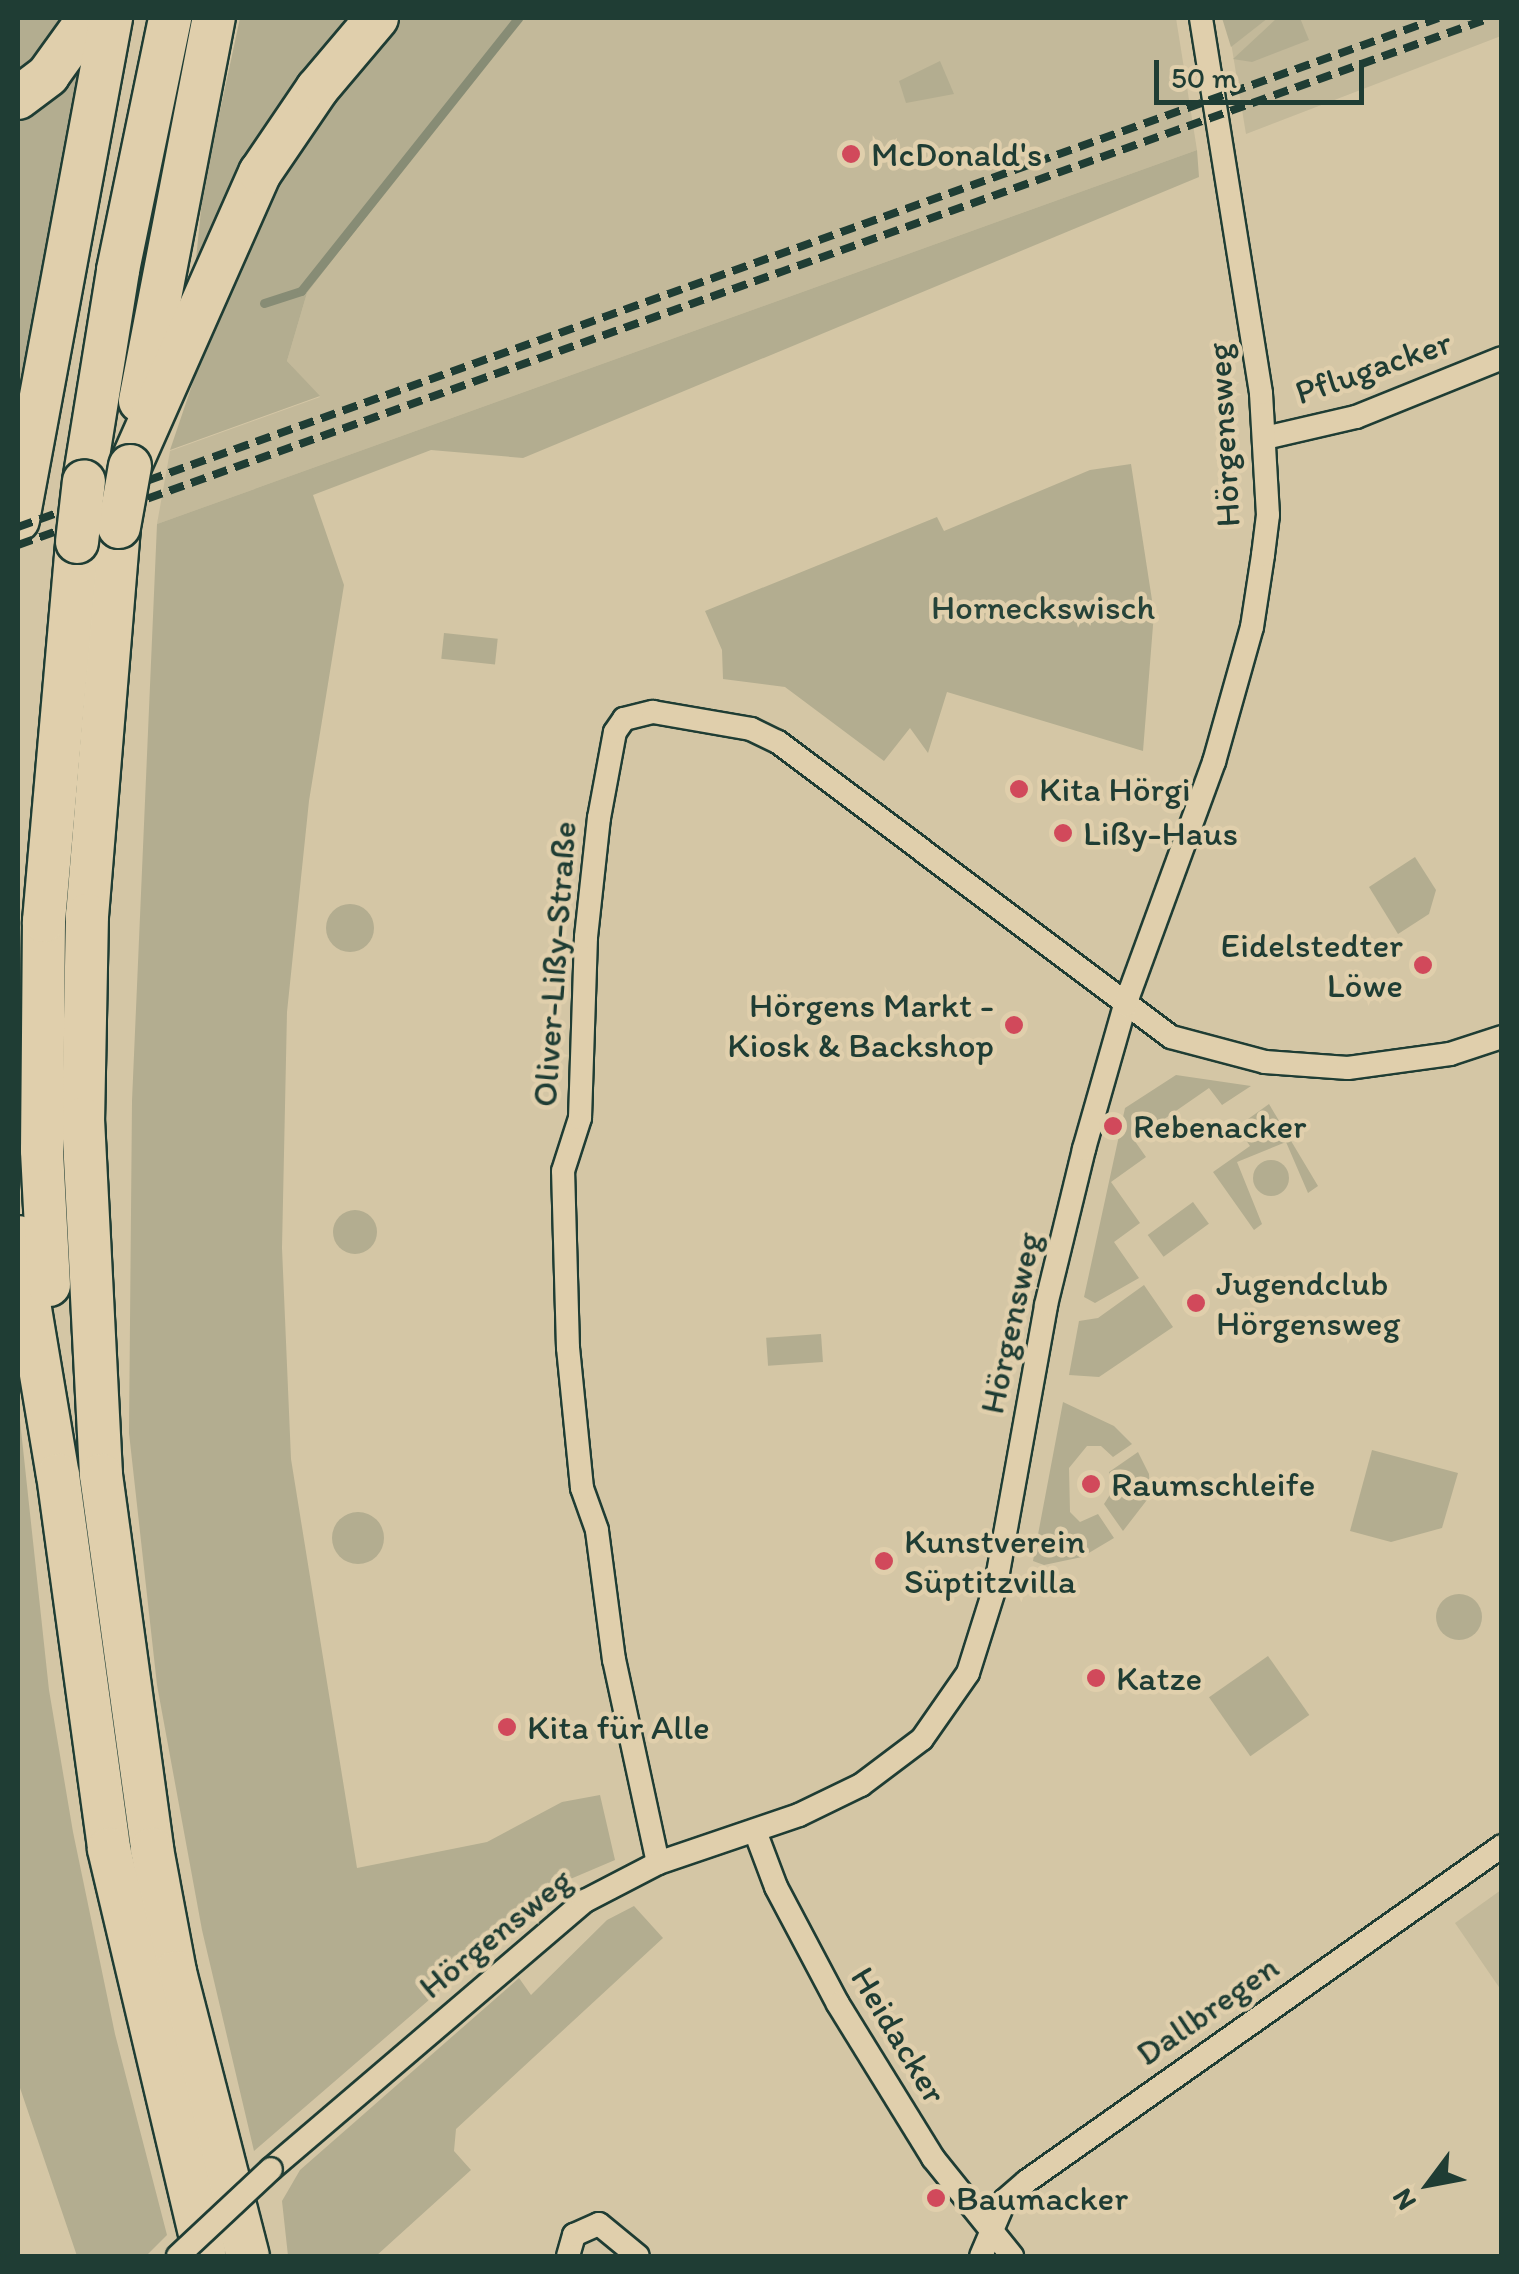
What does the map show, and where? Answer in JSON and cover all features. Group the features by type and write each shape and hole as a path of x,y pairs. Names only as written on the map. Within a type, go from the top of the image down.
{"highway":[{"path":"18,98 48,75 89,18"},
{"path":"19,511 111,18"},
{"path":"58,1475 42,1150 44,921 84,481 118,270 170,18"},
{"path":"214,18 160,276 119,527 86,989 84,1119 100,1475 152,1849 175,1972 248,2256"},
{"path":"130,466 260,173 317,89 377,18"},
{"path":"18,1237 58,1475 109,1849 205,2256"}],"street":[{"name":"Hörgensweg","path":"178,2256 271,2169 584,1901 658,1863 755,1831 889,1767 949,1707 968,1673 996,1584 1046,1304 1125,1005 1214,762 1247,644 1268,515 1265,438 1201,18"},
{"name":"Pflugacker","path":"1265,438 1356,417 1502,358"},
{"name":"Oliver-Lißy-Straße","path":"658,1863 614,1660 597,1530 582,1488 568,1348 564,1171 580,1118 586,938 615,732 642,712 764,734 1125,1005"},
{"path":"1125,1005 1171,1038 1264,1062 1348,1068 1402,1064 1502,1038"},
{"name":"Heidacker","path":"755,1831 776,1887 838,2004 933,2158 1012,2256"},
{"name":"Dallbregen","path":"980,2256 1005,2200 1027,2180 1502,1846"},
{"path":"568,2256 574,2235 600,2224 638,2256"}],"shaded area":[{"path":"522,18 1176,18 1197,150 157,524 170,451 320,397 287,361 307,293"},
{"path":"1227,18 1501,18 1501,36 1246,134"},
{"path":"1501,1890 1501,1990 1455,1923"}],"green space":[{"path":"18,18 70,18 18,80"},
{"path":"240,18 354,18 195,269 203,190"},
{"path":"402,18 521,18 307,293 287,361 320,396 170,450 230,273 274,180 340,77"},
{"path":"1222,18 1268,18 1231,47"},
{"path":"1277,18 1300,18 1309,40 1252,62 1233,59"},
{"path":"940,61 954,94 906,103 899,81"},
{"path":"82,65 18,416 18,117"},
{"path":"1197,150 1199,177 523,458 431,450 313,495 344,585 309,801 287,1012 282,1248 291,1459 357,1868 487,1842 562,1802 600,1795 615,1860 568,1880 254,2151 202,1930 157,1685 129,1433 132,1101 157,524"},
{"name":"Horneckswisch","path":"1131,464 1154,613 1143,751 947,692 928,753 910,728 884,761 785,687 723,679 722,650 705,611 937,517 944,531 1090,470"},
{"path":"444,633 498,639 495,665 441,659"},
{"path":"1415,857 1436,890 1429,914 1398,934 1369,887"},
{"path":"350,904 367,911 374,928 367,945 350,952 333,945 326,928 333,911"},
{"path":"1176,1075 1251,1086 1222,1105 1209,1088 1134,1140 1146,1157 1111,1182 1140,1223 1114,1242 1139,1278 1095,1303 1084,1297 1125,1108"},
{"path":"1269,1104 1318,1186 1308,1193 1286,1142 1237,1162 1262,1224 1254,1230 1213,1172 1250,1146 1237,1127"},
{"path":"1271,1160 1284,1165 1289,1178 1284,1191 1271,1196 1258,1191 1253,1178 1258,1165"},
{"path":"1193,1202 1209,1224 1164,1257 1148,1235"},
{"path":"355,1210 370,1217 377,1232 370,1247 355,1254 340,1247 333,1232 340,1217"},
{"path":"1144,1285 1173,1327 1099,1377 1069,1375 1079,1321 1098,1318"},
{"path":"821,1334 823,1362 768,1366 766,1338"},
{"path":"18,1402 49,1690 73,1832 115,2034 167,2235 146,2256 77,2256 18,2082"},
{"path":"1063,1402 1114,1426 1132,1444 1113,1457 1101,1446 1087,1446 1069,1468 1070,1512 1080,1522 1098,1514 1114,1538 1082,1557 1044,1565 1033,1561"},
{"path":"1372,1450 1458,1473 1442,1528 1391,1542 1350,1531"},
{"path":"1138,1452 1149,1474 1150,1496 1123,1531 1104,1504 1113,1490 1109,1472"},
{"path":"358,1512 377,1519 384,1538 377,1557 358,1564 339,1557 332,1538 339,1519"},
{"path":"1459,1594 1475,1601 1482,1617 1475,1633 1459,1640 1443,1633 1436,1617 1443,1601"},
{"path":"1268,1656 1309,1715 1250,1756 1209,1697"},
{"path":"634,1906 663,1938 456,2129 454,2151 471,2170 376,2256 288,2256 282,2201 300,2170 519,1978 531,1995 607,1920"}],"waterway":[{"path":"264,303 301,291 518,18"}],"railway":[{"path":"18,527 1439,18"},
{"path":"18,545 1490,18"}],"place":[{"name":"McDonald's","path":"851,154"},
{"name":"Kita Hörgi","path":"1019,789"},
{"name":"Lißy-Haus","path":"1063,833"},
{"name":"Eidelstedter Löwe","path":"1423,965"},
{"name":"Hörgens Markt - Kiosk & Backshop","path":"1014,1025"},
{"name":"Rebenacker","path":"1113,1126"},
{"name":"Jugendclub Hörgensweg","path":"1196,1303"},
{"name":"Raumschleife","path":"1091,1484"},
{"name":"Kunstverein Süptitzvilla","path":"884,1561"},
{"name":"Katze","path":"1096,1678"},
{"name":"Kita für Alle","path":"507,1727"},
{"name":"Baumacker","path":"936,2198"}]}
